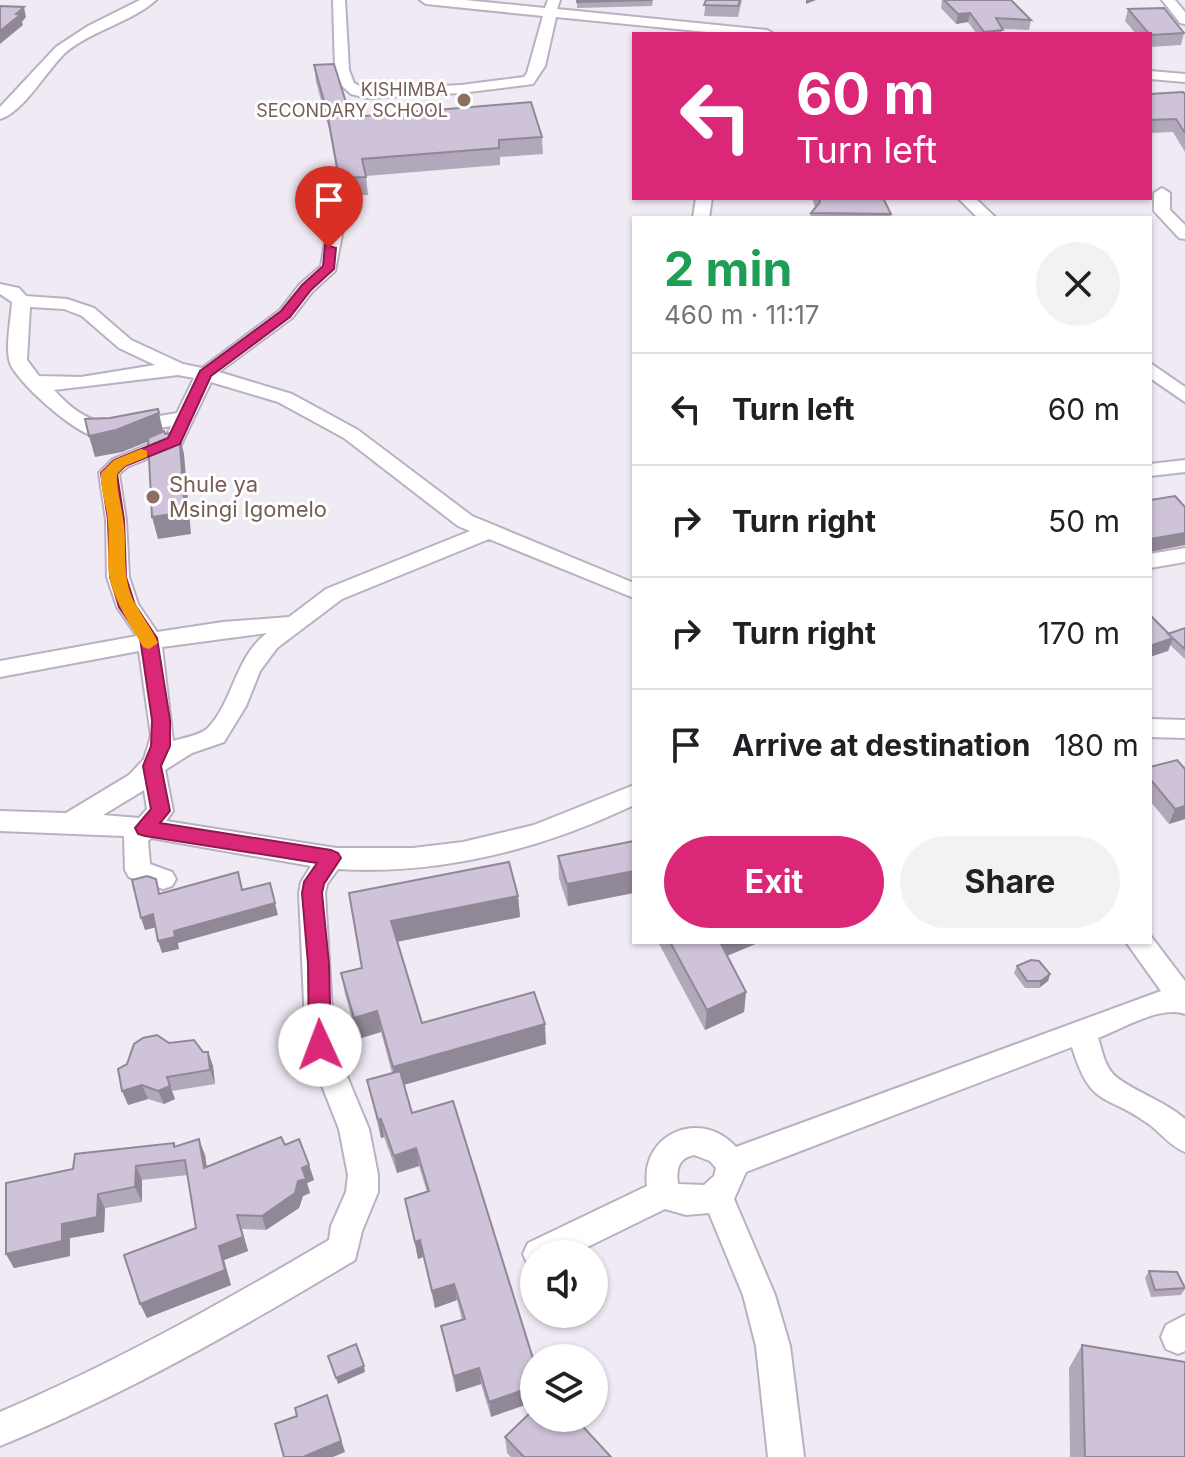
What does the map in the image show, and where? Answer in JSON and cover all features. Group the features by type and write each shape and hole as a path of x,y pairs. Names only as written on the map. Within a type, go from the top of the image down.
{"street":[{"path":"0,115 24,95 38,74 62,49 150,0"},
{"path":"339,0 342,31 340,70 347,86 357,93 367,94 461,89 528,81 538,70 551,7"},
{"path":"426,0 551,7 682,30 724,32"},
{"path":"1168,0 1185,20"},
{"path":"1152,64 1185,62"},
{"path":"1152,75 1185,78"},
{"path":"1162,193 1162,211 1185,234"},
{"path":"968,200 986,216"},
{"path":"163,879 138,870 135,839 160,811 152,766 163,736 149,642 139,619 128,607 118,577 116,520 109,473 120,463 174,441 205,374 229,353 286,314 306,288 329,267 329,248 337,231 339,210 346,202"},
{"path":"0,289 13,292 21,301 18,360 24,373 37,382 65,413 99,431 185,418"},
{"path":"21,301 67,304 88,312 125,344 178,369"},
{"path":"37,382 81,383 146,371 178,369 205,374 297,403 351,434 453,514 632,590"},
{"path":"1152,371 1185,396"},
{"path":"1152,470 1185,466"},
{"path":"71,822 126,791 152,766 183,747 215,736 234,706 250,668 269,643 334,594 488,531"},
{"path":"1152,561 1185,555"},
{"path":"0,669 264,624 296,624"},
{"path":"1152,728 1185,729"},
{"path":"3,823 71,822 145,828 331,858 386,860 480,849 562,826 632,795"},
{"path":"0,1429 85,1393 195,1336 344,1249 347,1226 355,1215 362,1192 363,1175 354,1129 320,1045 312,893 314,882 331,858"},
{"path":"732,1164 756,1152 1155,1004 1183,1000 1141,944"},
{"path":"1082,1033 1093,1069 1104,1085 1160,1115 1185,1138"},
{"path":"710,1143 718,1147 732,1164 732,1174 726,1188 717,1195 692,1202 675,1200 664,1194 659,1178 661,1164 667,1154 682,1145 710,1143"},
{"path":"568,1240 664,1194"},
{"path":"717,1195 759,1295 773,1346 786,1457"}],"building":[{"path":"577,0 652,0 577,2"},
{"path":"706,0 740,0 738,6 704,5"},
{"path":"944,0 1011,0 1031,20 996,18 1003,30 984,32 970,13 958,14"},
{"path":"0,6 24,7 16,14 20,15 0,31"},
{"path":"1164,8 1184,33 1152,35 1128,9"},
{"path":"334,64 353,117 531,102 542,137 499,140 499,148 362,159 366,177 339,178 327,112 314,65"},
{"path":"1152,94 1185,94 1185,133 1176,119 1152,120"},
{"path":"884,200 891,214 811,213 820,202"},
{"path":"158,409 159,413 116,430 89,436 85,419 110,418"},
{"path":"164,431 165,434 179,432 185,512 152,517 148,438"},
{"path":"1175,496 1185,507 1185,533 1152,539 1152,500"},
{"path":"1152,617 1173,638 1152,645"},
{"path":"1185,628 1185,649 1168,634"},
{"path":"1177,760 1185,769 1185,806 1175,809 1152,781 1152,766"},
{"path":"632,841 632,871 567,884 558,856"},
{"path":"509,862 518,896 391,921 422,1023 534,992 545,1024 393,1067 377,1011 354,1018 341,973 362,968 349,893"},
{"path":"238,872 242,890 270,883 275,903 174,931 175,937 158,941 153,914 141,918 132,880 147,876 156,879 159,894"},
{"path":"671,944 721,944 746,992 707,1010"},
{"path":"1031,960 1039,961 1050,974 1041,981 1027,981 1017,966"},
{"path":"157,1035 169,1043 194,1040 203,1052 208,1052 210,1070 167,1077 170,1086 158,1091 142,1085 122,1091 118,1069 127,1064 134,1044"},
{"path":"400,1071 412,1113 453,1101 520,1317 520,1328 523,1328 528,1344 520,1344 520,1391 489,1402 479,1368 454,1376 441,1326 465,1319 454,1284 432,1291 420,1240 415,1242 405,1199 429,1191 416,1148 394,1156 381,1119 378,1120 367,1080"},
{"path":"281,1137 285,1145 299,1139 309,1165 302,1168 306,1179 298,1181 295,1193 262,1216 237,1215 243,1237 219,1246 225,1270 140,1304 124,1255 196,1228 185,1160 136,1166 135,1187 98,1194 97,1217 62,1224 62,1241 6,1254 6,1183 73,1169 75,1154 174,1143 174,1147 199,1139 204,1168"},
{"path":"1149,1271 1177,1272 1185,1288 1155,1290"},
{"path":"356,1344 364,1366 336,1378 328,1356"},
{"path":"1082,1345 1185,1362 1185,1457 1085,1457"},
{"path":"327,1395 341,1441 303,1457 284,1457 275,1424 297,1416 295,1408"},
{"path":"520,1423 520,1432 588,1432 611,1457 524,1457 505,1437"}],"slow traffic":[{"path":"141,454 120,463 109,473 108,482 116,520 118,577 128,607 139,619 149,643"}],"place":[{"name":"KISHIMBA SECONDARY SCHOOL","path":"464,100"},
{"name":"Shule ya Msingi Igomelo","path":"153,497"}],"route":[{"path":"320,1045 312,893 314,882 331,858 145,828 160,811 152,766 163,736 149,638 128,607 118,577 116,520 108,482 109,473 120,463 174,441 205,374 250,337 286,314 306,288 329,267 329,248"}]}
